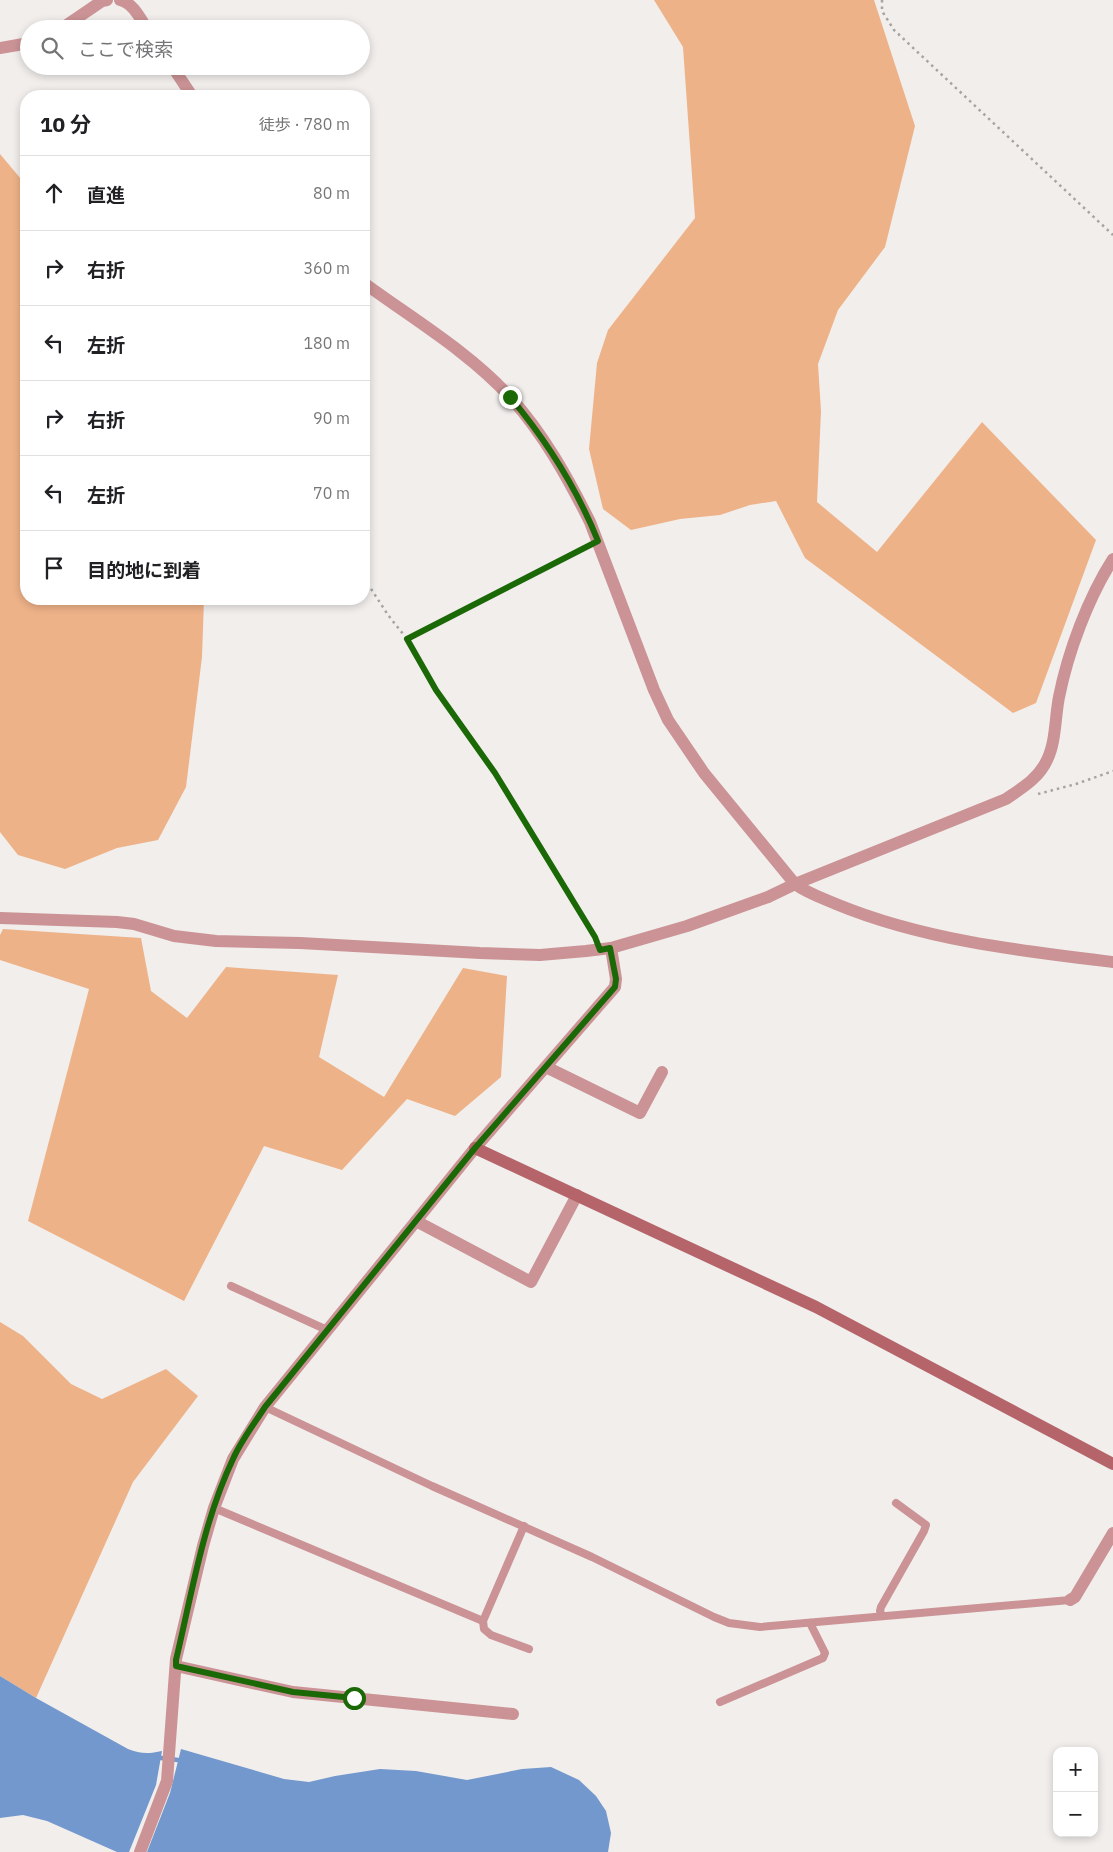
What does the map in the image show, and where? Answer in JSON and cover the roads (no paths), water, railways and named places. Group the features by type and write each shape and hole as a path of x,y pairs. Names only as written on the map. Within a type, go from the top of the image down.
{"street":[{"path":"74,20 102,1 107,0"},
{"path":"120,0 124,1 134,10 141,20"},
{"path":"0,48 20,45"},
{"path":"178,75 188,90"},
{"path":"370,286 468,358 510,397 527,417 578,498 598,541 654,690 668,720 704,773 795,884 804,890 852,910 926,932 981,943 1113,962"},
{"path":"0,918 117,922 134,924 174,936 216,940 540,955 606,949 687,926 768,897 795,884 1006,799 1034,780 1047,760 1067,664 1083,618 1113,559"},
{"path":"140,1852 167,1782 176,1666 203,1546 214,1508 233,1459 265,1407 327,1330 475,1148 615,987 616,979 606,949"},
{"path":"546,1067 640,1113 662,1072"},
{"path":"475,1148 816,1307 1113,1464"},
{"path":"416,1221 531,1282 576,1195"},
{"path":"1070,1600 1075,1597 1113,1533"},
{"path":"176,1666 293,1692 513,1714"}],"lane":[{"path":"231,1286 327,1330"},
{"path":"265,1407 729,1623 760,1627 1070,1600"},
{"path":"882,1616 881,1607 926,1525 896,1503"},
{"path":"214,1508 483,1621"},
{"path":"524,1526 483,1621 484,1629 491,1634 529,1649"},
{"path":"720,1702 823,1658 825,1652 810,1623"}],"water":[{"path":"0,1676 128,1749 145,1753 162,1751 156,1785 129,1852 117,1852 47,1821 23,1815 0,1818"},
{"path":"181,1749 284,1779 309,1782 380,1769 416,1771 467,1780 522,1769 551,1767 579,1780 596,1796 606,1811 611,1833 608,1852 147,1852 170,1793"}],"waterway":[{"path":"161,1758 178,1760"}]}
